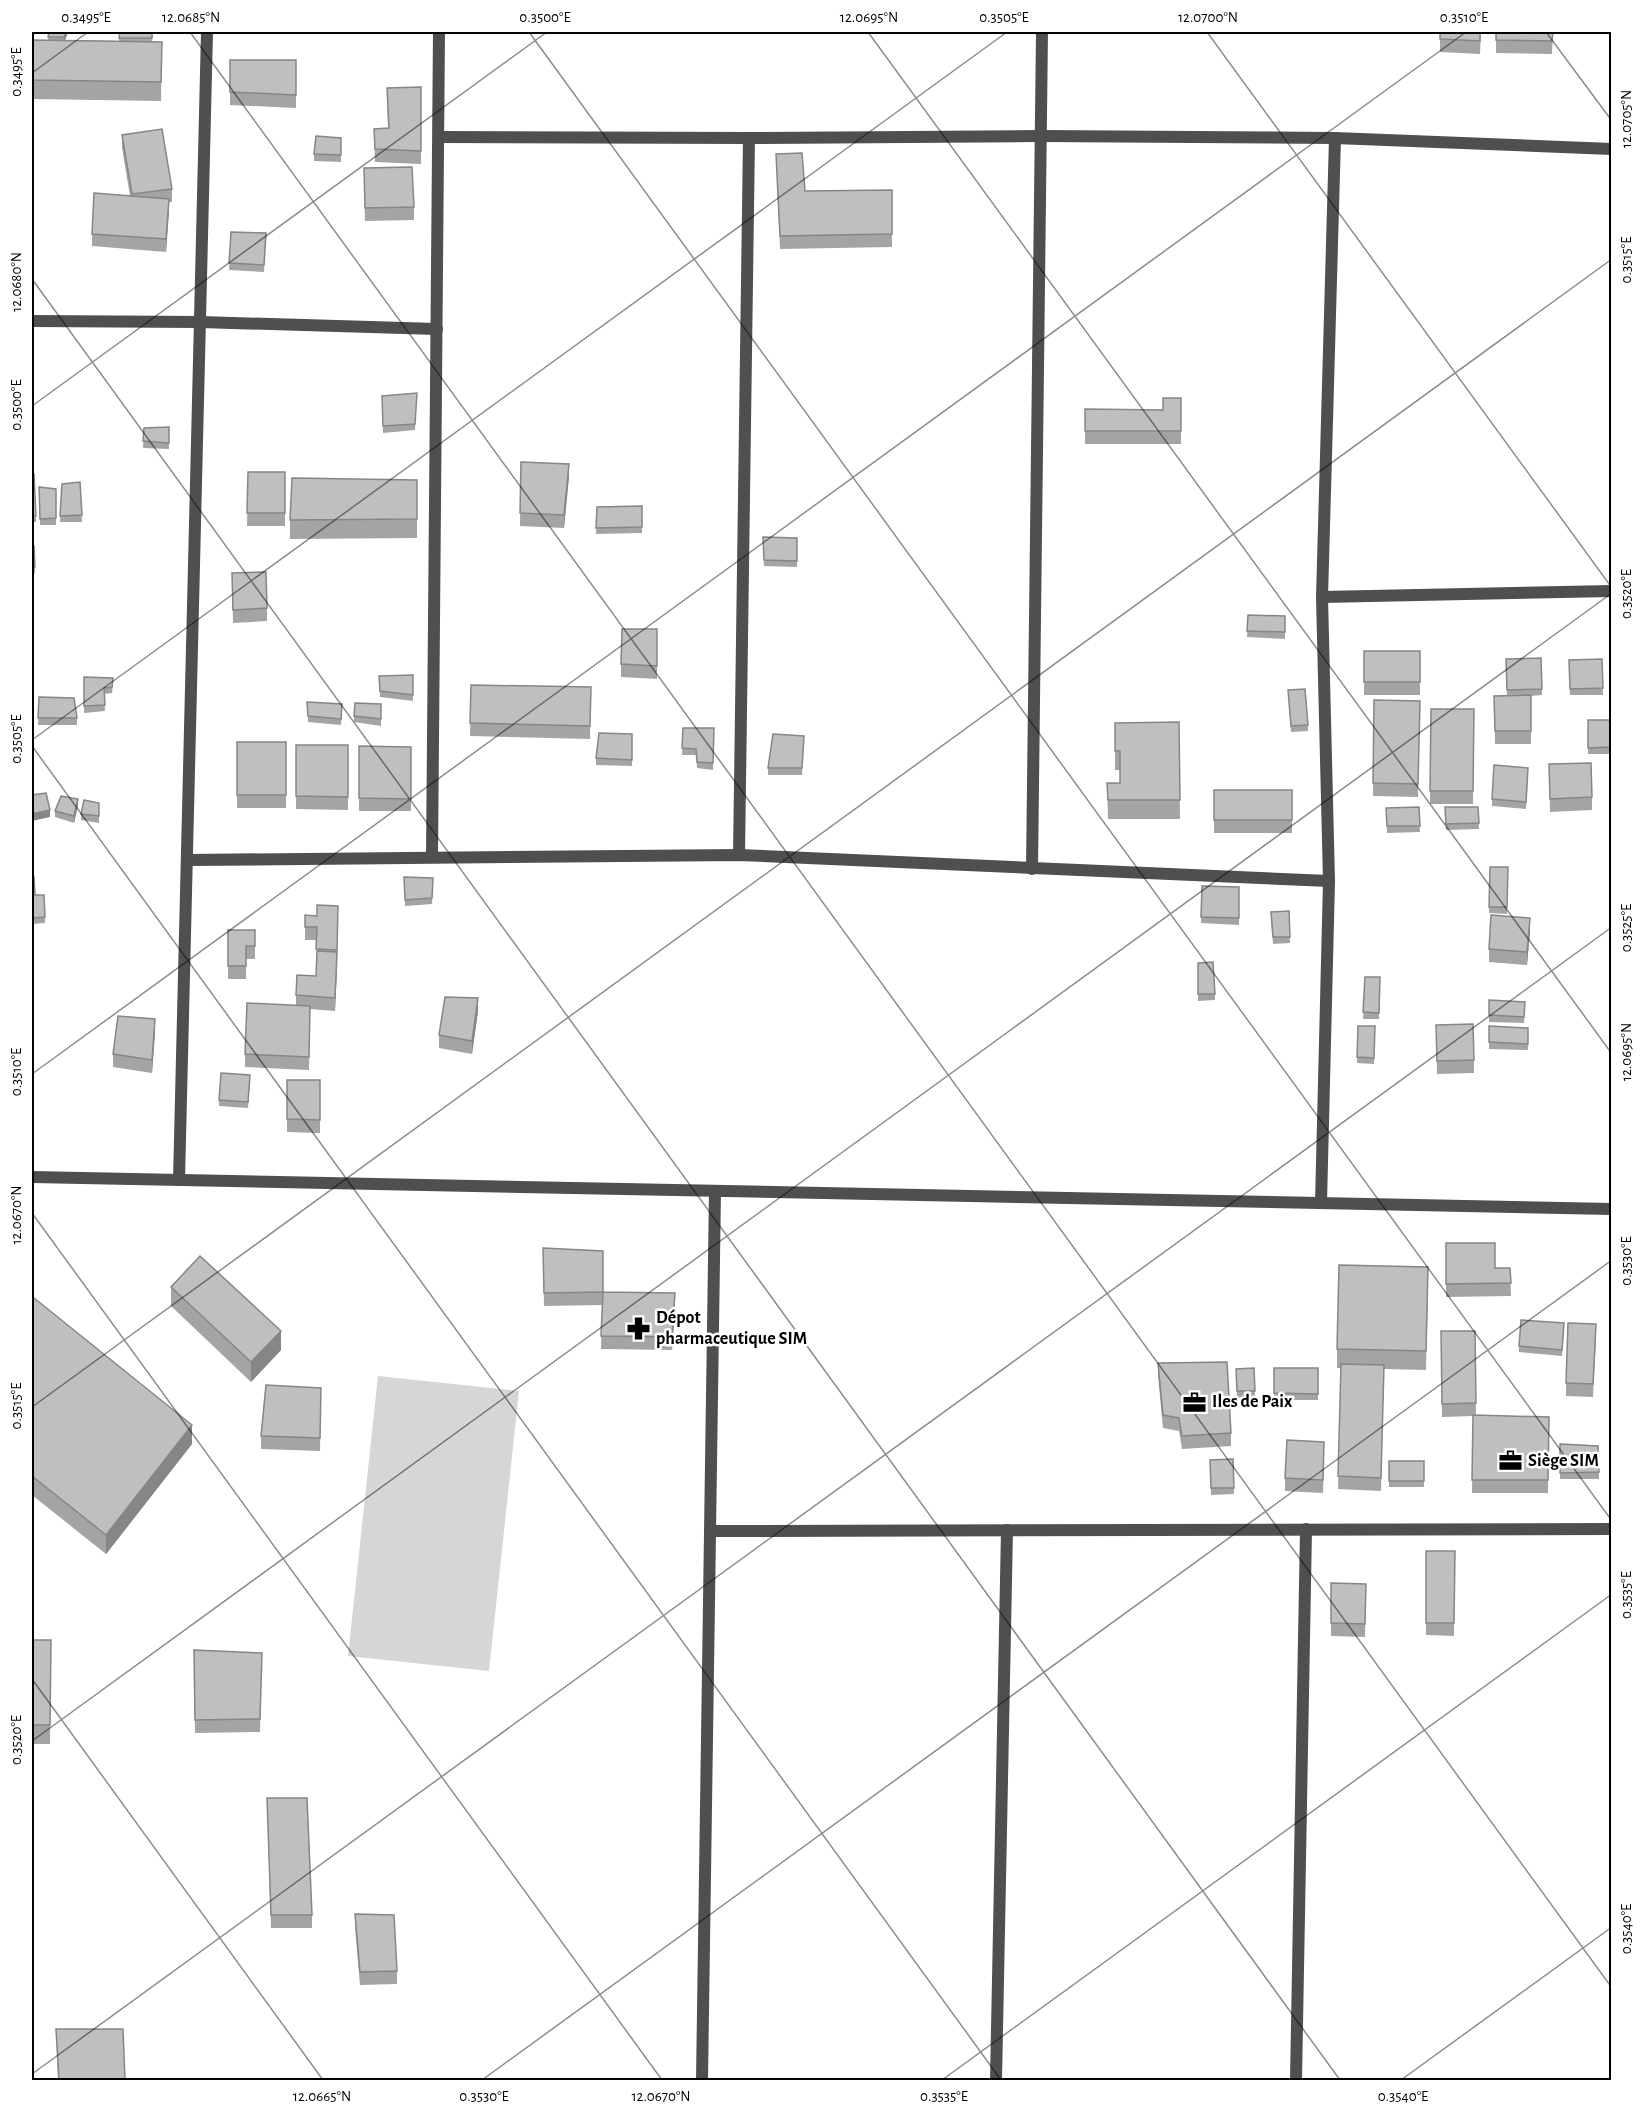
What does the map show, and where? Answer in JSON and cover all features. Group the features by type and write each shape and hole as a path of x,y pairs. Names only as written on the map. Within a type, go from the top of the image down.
{"street":[{"path":"179,1180 207,32"},
{"path":"432,857 440,32"},
{"path":"1032,869 1042,32"},
{"path":"439,137 1335,138 1611,149"},
{"path":"739,855 748,138"},
{"path":"1321,1203 1329,881 1322,597 1335,138"},
{"path":"32,321 200,322 437,329"},
{"path":"1322,597 1611,591"},
{"path":"187,860 739,855 1329,881"},
{"path":"32,1177 1611,1209"},
{"path":"702,2080 715,1191"},
{"path":"1296,2080 1306,1529"},
{"path":"710,1531 1611,1529"},
{"path":"996,2080 1007,1530"}],"shaded area":[{"path":"378,1376 519,1391 489,1671 348,1656"}],"building":[{"path":"49,32 66,32 64,37 48,37"},
{"path":"120,32 152,32 152,38 119,38"},
{"path":"1440,32 1480,32 1480,41 1440,39"},
{"path":"1496,32 1553,32 1552,41 1496,40"},
{"path":"32,40 162,42 161,82 32,80"},
{"path":"230,60 296,60 296,95 230,92"},
{"path":"421,87 421,151 375,149 374,129 389,128 387,88"},
{"path":"162,129 172,189 132,194 122,135"},
{"path":"316,136 341,138 341,155 314,154"},
{"path":"802,153 805,191 892,190 892,234 780,236 776,154"},
{"path":"412,167 414,207 365,208 364,168"},
{"path":"94,193 169,199 166,239 92,234"},
{"path":"231,232 266,233 264,265 229,263"},
{"path":"417,393 415,424 383,426 382,396"},
{"path":"1163,398 1181,398 1181,431 1085,431 1085,409 1163,410"},
{"path":"169,427 169,443 143,441 144,428"},
{"path":"521,462 569,464 564,515 520,513"},
{"path":"248,472 285,472 285,513 247,513"},
{"path":"32,474 34,474 36,516 32,516"},
{"path":"292,478 417,480 417,519 290,520"},
{"path":"80,482 82,515 60,516 62,484"},
{"path":"39,487 56,489 56,518 40,519"},
{"path":"642,506 642,527 596,528 597,507"},
{"path":"763,537 797,538 797,561 764,560"},
{"path":"32,546 34,546 35,567 32,567"},
{"path":"266,572 267,608 233,610 232,573"},
{"path":"1248,615 1285,616 1285,632 1247,631"},
{"path":"622,629 657,629 657,666 621,664"},
{"path":"1364,651 1420,651 1420,682 1364,682"},
{"path":"1541,658 1542,689 1507,690 1506,659"},
{"path":"1602,659 1603,688 1570,689 1569,660"},
{"path":"413,675 413,695 380,691 379,676"},
{"path":"84,677 113,678 112,687 104,688 105,705 84,706"},
{"path":"471,685 591,687 590,726 470,723"},
{"path":"1305,689 1308,725 1291,726 1288,690"},
{"path":"1531,695 1531,731 1495,731 1494,696"},
{"path":"39,697 74,698 77,718 38,718"},
{"path":"1374,700 1420,701 1418,784 1373,783"},
{"path":"307,702 342,704 341,719 308,716"},
{"path":"355,703 381,704 381,719 354,716"},
{"path":"1431,709 1474,709 1473,791 1430,791"},
{"path":"1588,720 1611,720 1611,747 1588,748"},
{"path":"1179,722 1180,800 1108,800 1107,783 1120,783 1120,751 1115,751 1115,723"},
{"path":"683,728 714,728 713,763 697,762 696,749 682,748"},
{"path":"599,733 632,734 632,760 596,758"},
{"path":"773,734 804,736 802,768 768,768"},
{"path":"237,742 286,742 286,795 237,795"},
{"path":"296,745 348,745 348,797 296,796"},
{"path":"359,746 411,747 411,799 359,798"},
{"path":"1591,763 1592,797 1550,799 1549,764"},
{"path":"1494,765 1528,768 1526,802 1492,799"},
{"path":"1214,790 1292,790 1292,820 1214,820"},
{"path":"46,793 50,810 32,814 32,795"},
{"path":"61,796 78,799 74,816 55,811"},
{"path":"84,800 99,803 99,816 81,814"},
{"path":"1419,807 1420,826 1387,826 1386,808"},
{"path":"1445,807 1478,807 1479,823 1446,824"},
{"path":"1490,867 1508,867 1507,907 1489,907"},
{"path":"32,877 34,877 35,895 44,895 45,917 32,918"},
{"path":"404,877 433,878 432,898 405,900"},
{"path":"1202,886 1239,887 1239,918 1201,917"},
{"path":"317,905 338,906 337,950 316,949 317,927 305,927 305,915 317,916"},
{"path":"1289,911 1290,937 1273,937 1271,912"},
{"path":"1491,915 1530,918 1527,952 1489,949"},
{"path":"228,930 255,930 255,946 246,946 246,966 228,966"},
{"path":"317,951 337,952 335,998 296,995 297,975 316,976"},
{"path":"1213,962 1215,994 1198,994 1198,963"},
{"path":"1365,977 1380,977 1379,1013 1363,1012"},
{"path":"445,997 478,998 472,1041 439,1035"},
{"path":"1489,1000 1525,1002 1524,1017 1489,1015"},
{"path":"247,1003 310,1006 309,1057 245,1054"},
{"path":"118,1016 155,1019 152,1060 113,1054"},
{"path":"1473,1024 1474,1060 1437,1061 1436,1025"},
{"path":"1358,1026 1375,1026 1374,1058 1357,1057"},
{"path":"1489,1026 1528,1028 1528,1044 1489,1042"},
{"path":"221,1073 250,1075 248,1102 219,1100"},
{"path":"287,1080 320,1080 320,1120 287,1119"},
{"path":"1446,1243 1495,1243 1495,1268 1510,1268 1511,1283 1446,1284"},
{"path":"543,1248 603,1251 603,1292 544,1293"},
{"path":"200,1256 281,1331 251,1362 171,1287"},
{"path":"1339,1265 1428,1267 1426,1351 1337,1349"},
{"name":"Dépot pharmaceutique SIM","path":"603,1292 675,1293 672,1337 601,1336"},
{"path":"34,1298 192,1425 106,1535 32,1476 32,1301"},
{"path":"1521,1320 1564,1323 1562,1350 1519,1346"},
{"path":"1568,1323 1596,1324 1593,1384 1566,1383"},
{"path":"1441,1331 1475,1331 1476,1403 1442,1404"},
{"name":"Iles de Paix","path":"1227,1362 1231,1433 1182,1436 1179,1418 1163,1415 1158,1363"},
{"path":"1341,1364 1384,1365 1381,1478 1338,1476"},
{"path":"1254,1368 1255,1391 1237,1391 1236,1369"},
{"path":"1274,1368 1318,1368 1318,1394 1274,1393"},
{"path":"266,1385 321,1388 320,1438 261,1436"},
{"name":"Siège SIM","path":"1473,1415 1549,1417 1548,1480 1472,1480"},
{"path":"1287,1440 1324,1442 1323,1480 1285,1478"},
{"path":"1560,1444 1598,1446 1599,1472 1560,1473"},
{"path":"1233,1459 1234,1488 1211,1488 1210,1460"},
{"path":"1389,1461 1424,1461 1424,1481 1389,1481"},
{"path":"1426,1551 1455,1551 1454,1623 1426,1623"},
{"path":"1331,1583 1366,1584 1365,1624 1331,1623"},
{"path":"32,1640 51,1640 50,1725 32,1725"},
{"path":"194,1650 262,1653 260,1719 195,1720"},
{"path":"267,1798 307,1798 312,1915 271,1915"},
{"path":"355,1914 394,1915 397,1971 360,1972"},
{"path":"56,2029 123,2029 125,2080 59,2080"}],"place":[{"name":"Dépot pharmaceutique SIM","path":"638,1328"},
{"name":"Iles de Paix","path":"1194,1402"},
{"name":"Siège SIM","path":"1510,1461"}]}
